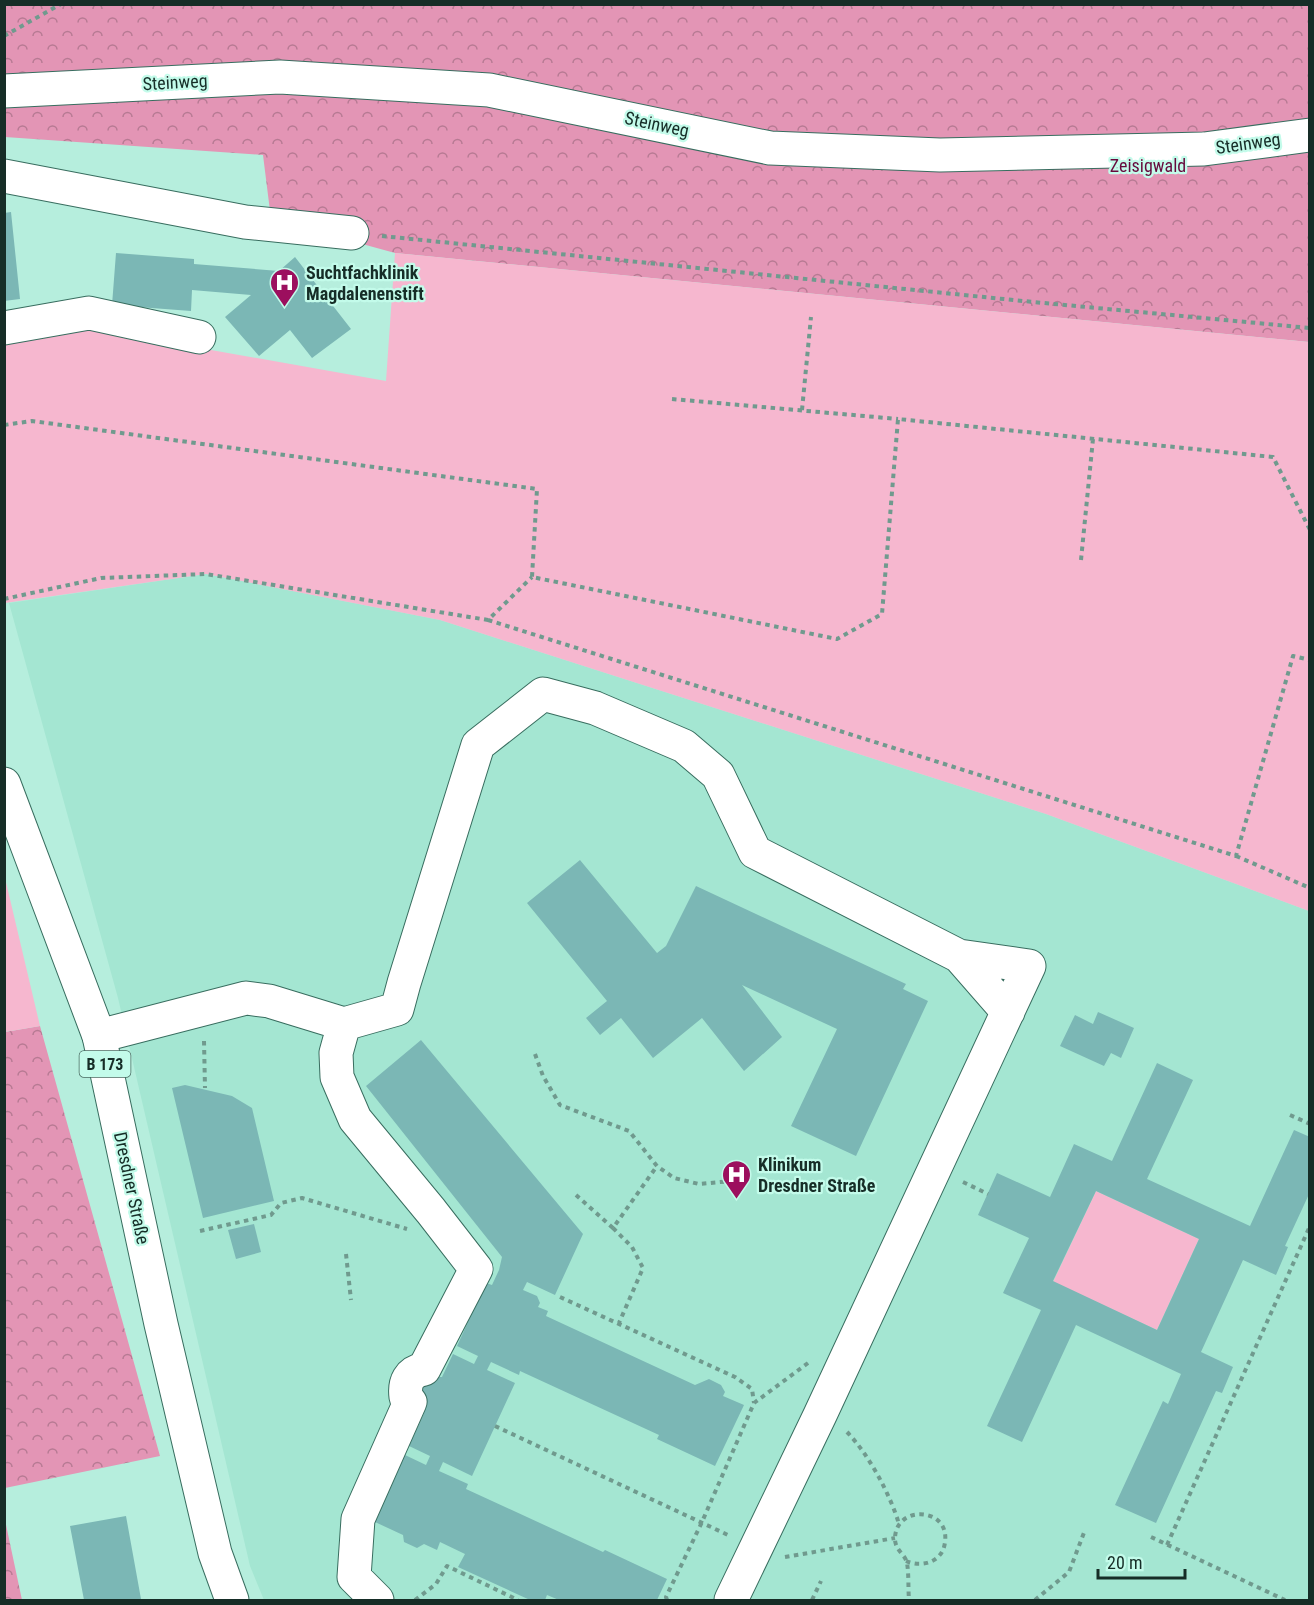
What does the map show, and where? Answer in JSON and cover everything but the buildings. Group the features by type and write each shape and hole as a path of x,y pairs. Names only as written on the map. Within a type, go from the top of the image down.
{"street":[{"name":"Steinweg","path":"4,91 280,77 489,90 770,148 940,155 1204,149 1310,135"},
{"path":"4,176 245,222 352,233"},
{"path":"4,328 89,313 199,337"},
{"path":"99,1036 176,1014 246,998 269,1001 344,1024 397,1009 478,746 543,694 595,708 684,746 718,775 755,852 959,956 1029,966 765,1554 731,1600"},
{"name":"Dresdner Straße","path":"4,784 99,1036 161,1324 215,1553 232,1600"},
{"path":"959,956 1008,1012"},
{"path":"344,1024 336,1053 337,1077 355,1119 432,1211 476,1269 424,1369 412,1373 407,1380 406,1396 410,1401 358,1519 354,1577 377,1600"}],"path":[{"path":"4,36 61,4"},
{"path":"352,233 1033,303 1310,328"},
{"path":"802,410 811,318"},
{"path":"672,399 898,419 1273,457 1310,530"},
{"path":"532,577 837,639 882,614 898,419"},
{"path":"4,424 32,421 537,489 532,577 488,620"},
{"path":"1081,560 1093,439"},
{"path":"4,598 101,578 206,574 488,620 1236,856 1310,888"},
{"path":"1236,856 1293,656 1310,660"},
{"path":"205,1088 204,1041 208,1008"},
{"path":"535,1054 543,1076 560,1105 629,1131 657,1166 674,1178 699,1184 732,1181 750,1173"},
{"path":"1290,1115 1310,1124"},
{"path":"613,1227 657,1166"},
{"path":"576,1195 632,1247 643,1268 619,1323"},
{"path":"200,1231 271,1215 281,1203 302,1198 402,1229 416,1230"},
{"path":"1167,1545 1310,1226"},
{"path":"346,1254 351,1300"},
{"path":"560,1296 735,1377 752,1389 754,1403"},
{"path":"665,1599 702,1522 754,1403 814,1358"},
{"path":"495,1426 702,1522 765,1554 895,1538"},
{"path":"846,1431 860,1446 894,1509 899,1525"},
{"path":"906,1561 922,1564 935,1560 941,1554 945,1544 945,1533 942,1525 927,1514 915,1514 904,1519 899,1525 895,1538 899,1553 906,1561 909,1600"},
{"path":"1035,1600 1069,1572 1085,1530"},
{"path":"1151,1537 1285,1600"},
{"path":"415,1600 436,1584 447,1566 518,1600"},
{"path":"812,1600 821,1581"}],"shaded area":[{"path":"395,253 1309,342 1309,911 1046,814 440,620 206,574 5,603 5,338 87,328 386,381"},
{"name":"Klinikum Dresdner Straße","path":"206,574 440,620 1046,814 1309,911 1309,1600 264,1600 250,1566 118,998 9,603"},
{"path":"5,878 40,1026 4,1032"},
{"path":"1096,1191 1199,1239 1157,1330 1053,1282"}],"green space":[{"name":"Zeisigwald","path":"4,5 1309,5 1309,342 395,253 271,219 263,155 5,137"},
{"path":"40,1026 160,1456 5,1488 5,1032"},
{"path":"5,1520 22,1600 5,1600"}],"place":[{"name":"Suchtfachklinik Magdalenenstift","path":"285,308"},
{"name":"Klinikum Dresdner Straße","path":"737,1200"}]}
